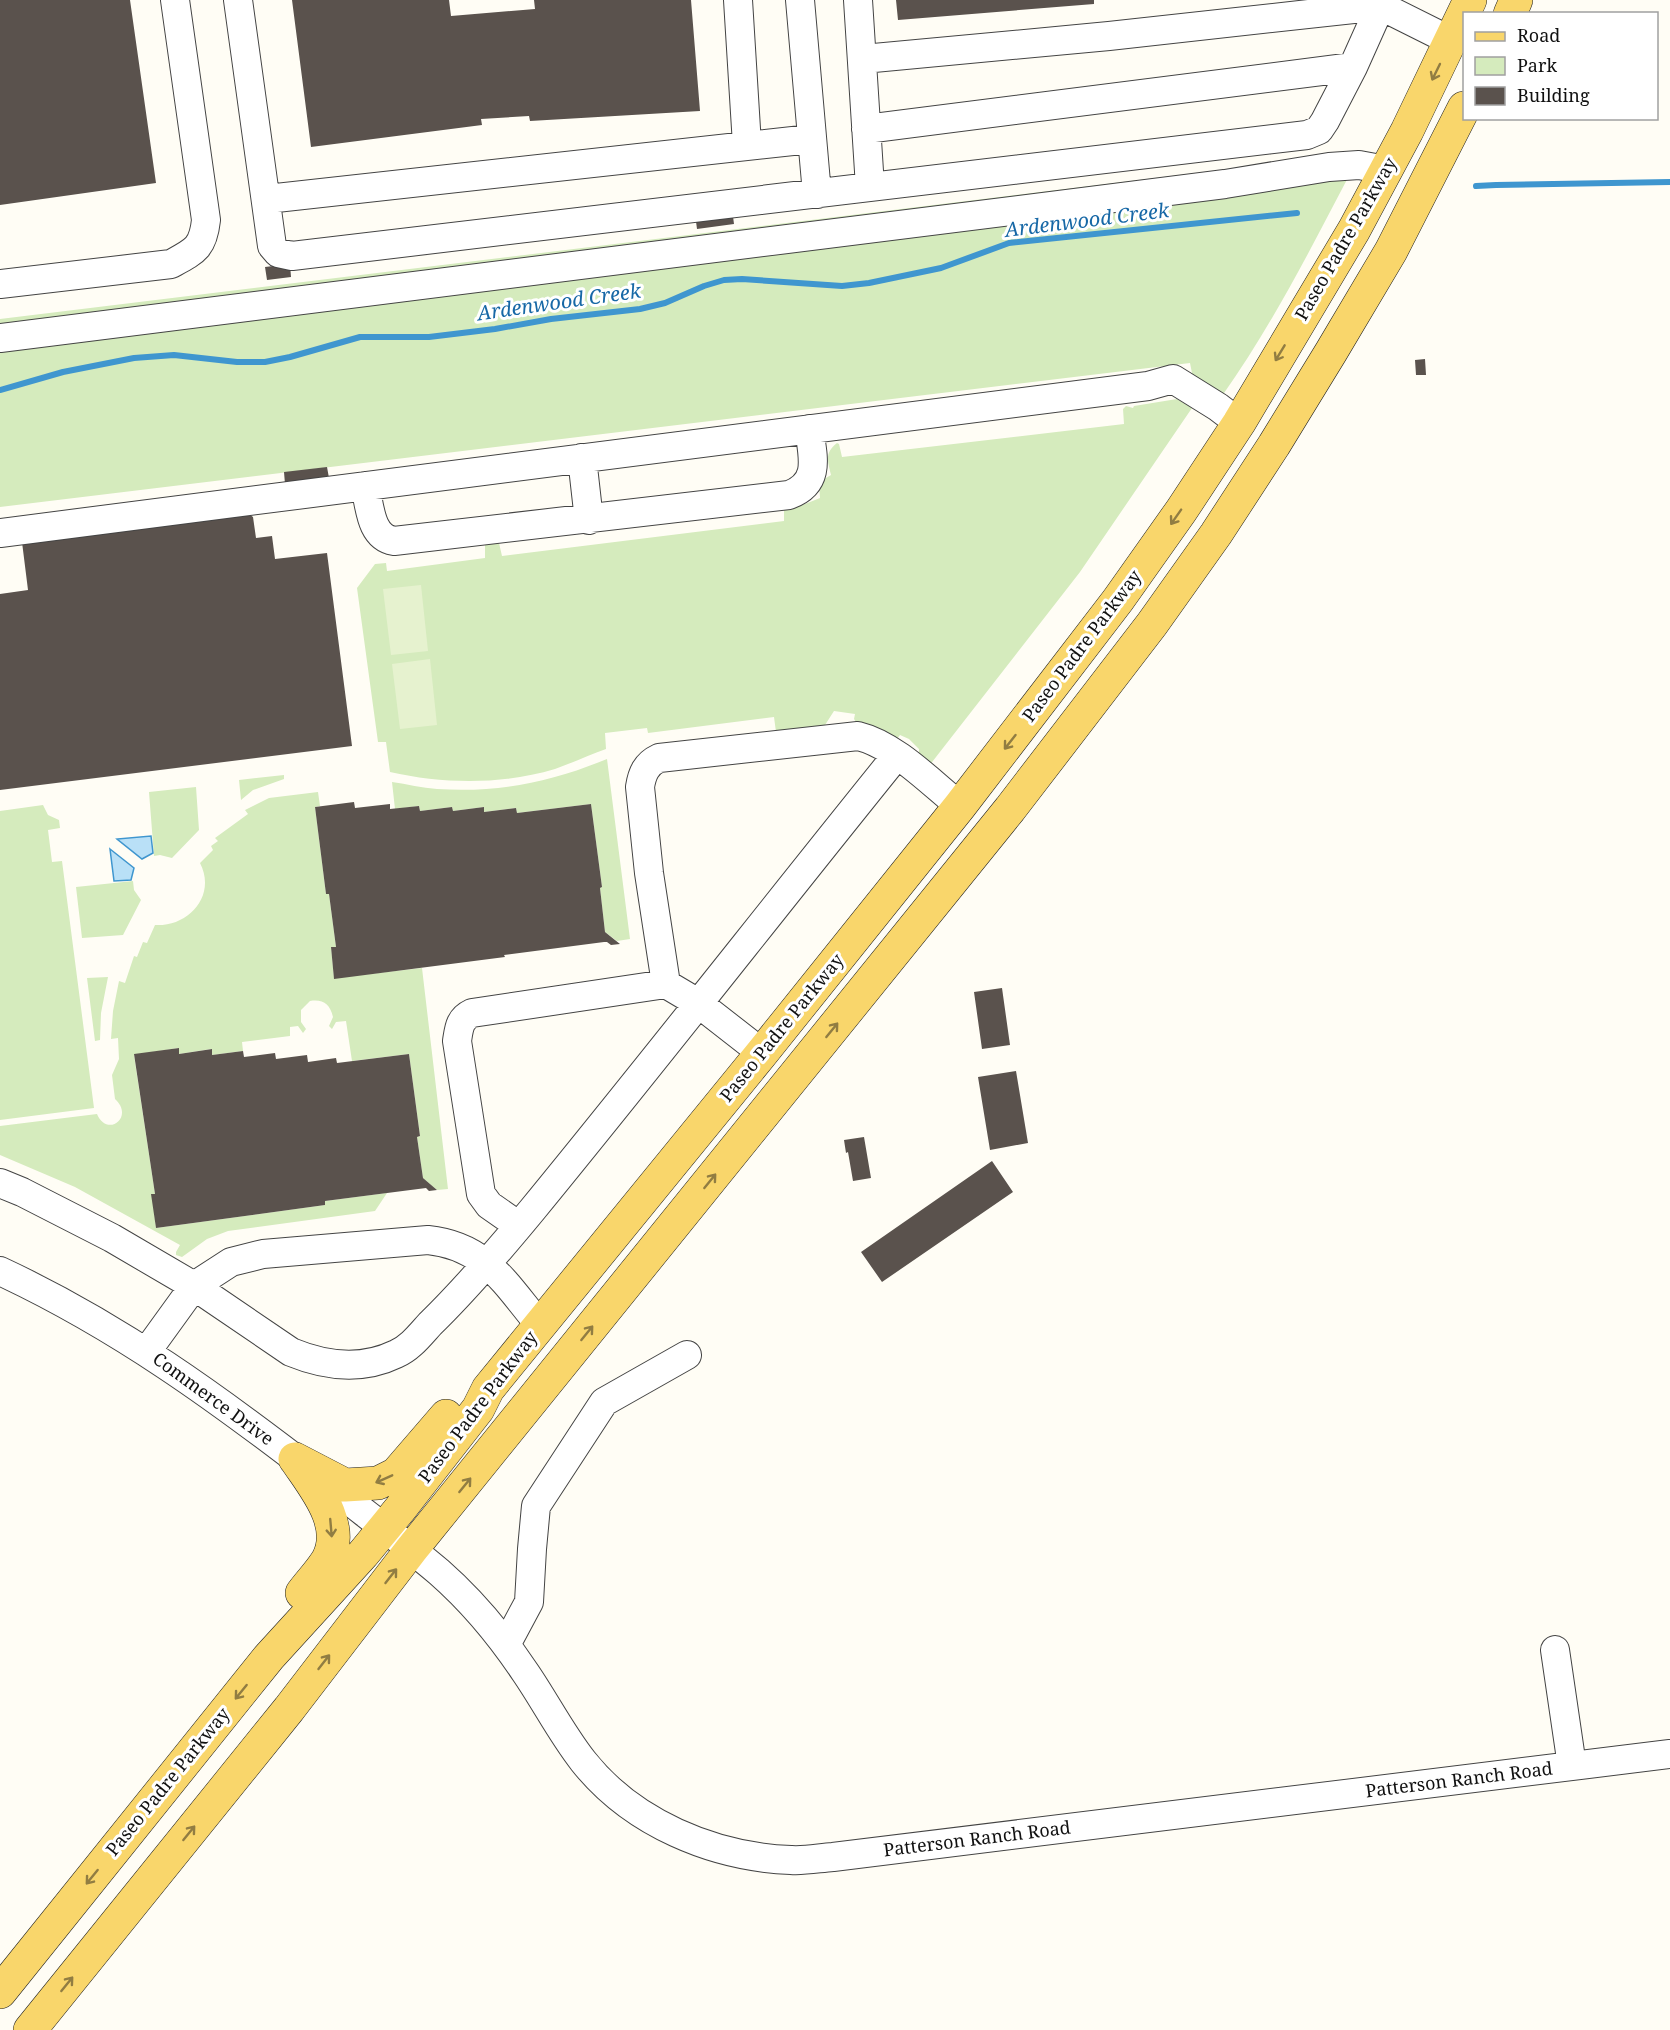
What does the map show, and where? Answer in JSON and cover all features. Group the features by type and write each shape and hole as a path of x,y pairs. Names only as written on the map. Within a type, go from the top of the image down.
{"main road":[{"name":"Paseo Padre Parkway","path":"0,1992 269,1657 384,1529 478,1409 488,1389 960,806 1118,600 1239,423 1354,230 1463,15"},
{"name":"Paseo Padre Parkway","path":"30,2030 289,1709 411,1550 1010,809 1152,624 1216,534 1331,352 1391,251 1463,110"},
{"path":"295,1459 345,1485 378,1483 396,1474 467,1392 488,1389"},
{"path":"269,1657 265,1645 266,1640 328,1560 332,1537 328,1509 295,1459"}],"street":[{"path":"0,284 171,264 194,252 204,236 206,220 175,0"},
{"path":"238,0 272,246 278,252 292,256 1307,135 1319,129 1325,121 1382,3"},
{"path":"738,0 747,145"},
{"path":"800,0 817,194"},
{"path":"858,0 870,187"},
{"path":"863,59 1109,36 1382,3 1451,41"},
{"path":"866,129 1353,67"},
{"path":"267,199 811,139"},
{"path":"0,338 1225,184 1329,166 1359,165 1386,170"},
{"path":"0,533 1148,386 1173,379 1239,423"},
{"path":"365,486 376,531 382,538 394,542 789,495 800,491 808,484 814,465 809,429"},
{"path":"582,458 589,520"},
{"path":"666,984 649,873 640,787 642,776 651,762 659,758 853,736 864,737 897,755 960,806"},
{"path":"0,1183 112,1238 194,1286 291,1352 325,1364 338,1365 369,1364 397,1354 451,1303 519,1226 897,755"},
{"path":"519,1226 489,1205 481,1194 457,1041 460,1023 465,1016 472,1013 666,984 698,1003 762,1053"},
{"path":"147,1351 194,1286 231,1262 263,1254 429,1240 453,1244 470,1251 488,1263 540,1325"},
{"name":"Commerce Drive","path":"0,1271 48,1293 147,1351 227,1406 411,1550"},
{"path":"506,1645 529,1602 536,1506 604,1402 687,1355"},
{"name":"Patterson Ranch Road","path":"411,1550 441,1574 494,1629 583,1761 618,1796 660,1825 707,1846 747,1856 793,1861 833,1857 1670,1754"},
{"path":"1555,1650 1572,1766"}],"green space":[{"path":"1361,153 1278,308 1222,396 1193,378 1190,363 0,507 0,319"},
{"path":"1177,399 1192,408 1080,572 929,766 919,755 919,749 909,739 900,735 897,739 858,725 854,719 855,714 834,711 825,725 776,732 774,717 648,733 647,728 605,733 606,749 555,769 514,778 452,781 390,772 386,742 378,742 357,588 375,564 386,563 387,571 485,558 485,543 499,543 502,556 784,521 784,507 805,504 820,498 819,482 831,475 829,454 837,443 842,457 1124,424 1123,409 1126,406 1133,408"},
{"path":"421,585 428,651 391,655 383,589"},
{"path":"430,659 437,725 400,729 392,664"},
{"path":"607,759 630,939 617,941 605,932 600,888 602,887 591,804 517,813 516,808 484,812 484,807 453,811 452,807 420,811 419,806 395,809 392,782 437,789 503,787 545,780"},
{"path":"284,775 284,779 253,790 241,800 239,780"},
{"path":"196,787 199,830 172,858 154,856 149,792"},
{"path":"318,792 320,806 315,807 326,894 329,894 336,947 331,947 334,978 422,968 448,1189 437,1190 423,1178 409,1054 352,1061 346,1021 336,1022 332,1029 329,1026 333,1017 328,1006 319,1001 310,1001 301,1010 301,1022 306,1029 303,1033 298,1026 290,1027 290,1036 242,1042 243,1051 212,1055 211,1049 179,1054 178,1048 134,1055 155,1194 152,1194 156,1228 325,1205 325,1201 387,1193 375,1211 228,1231 207,1239 182,1257 176,1255 180,1245 75,1187 0,1155 0,1126 97,1114 101,1121 112,1125 121,1118 122,1112 115,1099 112,1075 119,1059 118,1038 111,1039 113,1011 119,981 125,983 134,956 137,957 143,942 147,943 155,925 178,921 196,907 205,887 200,863 213,850 211,846 218,841 215,838 248,814 245,810 269,798"},
{"path":"43,805 48,815 59,820 60,828 48,830 52,862 62,861 94,1108 0,1120 0,811"},
{"path":"133,881 134,890 141,900 123,935 82,938 76,887"},
{"path":"108,977 101,1013 100,1040 95,1041 87,978"}],"water":[{"path":"151,836 153,853 142,859 117,839"},
{"path":"110,849 134,868 131,880 114,881"}],"building":[{"path":"0,0 130,0 156,183 0,205"},
{"path":"292,0 449,0 451,16 535,9 534,0 691,0 700,111 530,121 529,116 481,119 482,125 311,147"},
{"path":"896,0 1094,0 1094,4 898,20"},
{"path":"732,209 734,224 697,229 695,214"},
{"path":"290,264 291,277 267,280 265,267"},
{"path":"1425,359 1426,375 1416,375 1415,360"},
{"path":"327,467 329,478 285,484 284,472"},
{"path":"249,514 253,517 256,538 272,536 275,559 327,553 352,746 0,790 0,594 28,590 22,542"},
{"path":"354,802 355,808 390,804 390,809 419,806 420,811 452,807 453,811 484,807 484,812 516,808 517,813 591,804 602,887 600,888 605,932 620,944 611,945 604,942 334,979 331,947 336,947 329,894 326,894 315,807"},
{"path":"1002,988 1010,1045 982,1049 974,992"},
{"path":"179,1048 179,1054 212,1049 212,1055 243,1051 244,1057 275,1053 276,1059 307,1055 308,1062 336,1058 337,1063 409,1054 423,1178 437,1190 429,1191 426,1188 325,1201 325,1205 156,1228 151,1194 155,1194 134,1054"},
{"path":"1016,1071 1028,1143 990,1150 978,1077"},
{"path":"864,1137 871,1178 853,1181 844,1140"},
{"path":"992,1161 1013,1192 882,1282 861,1252"}],"waterway":[{"name":"Ardenwood Creek","path":"1476,186 1670,182"},
{"name":"Ardenwood Creek","path":"0,390 63,372 134,358 174,355 237,362 265,362 360,337 429,337 640,309 665,303 724,280 742,279 842,286 869,283 941,268 1009,243 1297,213"}]}
